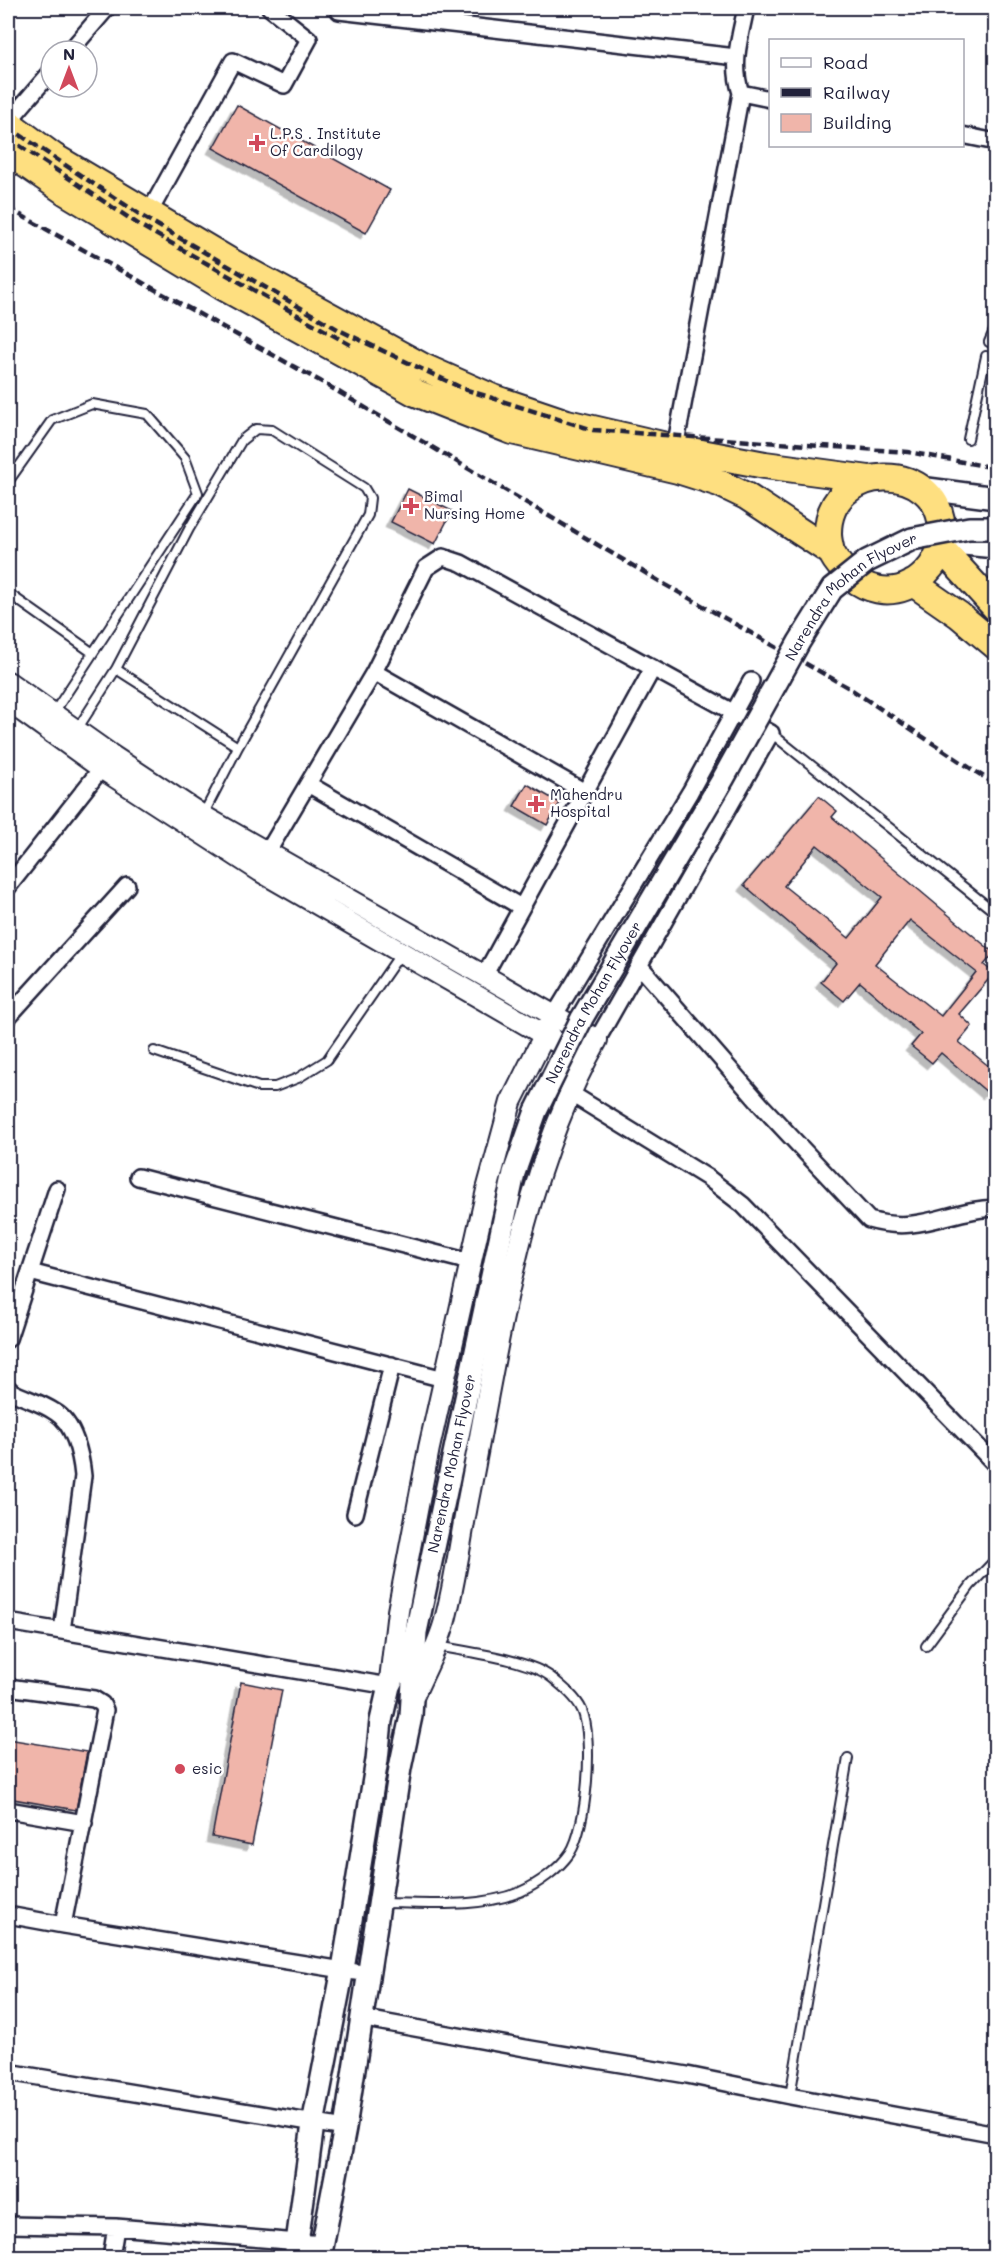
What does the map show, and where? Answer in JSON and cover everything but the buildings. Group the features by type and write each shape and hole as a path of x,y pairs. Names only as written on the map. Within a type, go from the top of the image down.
{"highway":[{"path":"8,123 54,157 229,261 423,368 493,398 567,423 675,448 765,465 869,479"},
{"path":"8,152 66,192 222,286 416,393 512,431 678,470 719,483 746,496 831,552 845,573 865,586 881,590 898,589 926,574 935,562 942,545 939,512 931,498 920,488 904,479 886,476 869,479 852,487 839,500 831,516 828,534 831,552"},
{"path":"942,545 996,608"},
{"path":"913,583 959,615 996,646"}],"main road":[{"path":"920,488 996,498"},
{"name":"Narendra Mohan Flyover","path":"322,2251 345,2128 400,1768 411,1716 416,1632 512,1185 536,1111 582,1018 723,779 799,642 832,589 867,561 912,539 969,528 996,528"},
{"path":"942,545 996,547"},
{"name":"Narendra Mohan Flyover","path":"296,2250 314,2124 377,1760 381,1721 389,1686 416,1632"}],"street":[{"path":"80,39 107,8"},
{"path":"149,213 233,61 284,85 309,39 270,8"},
{"path":"675,448 741,93 736,77 736,57 746,8"},
{"path":"339,11 736,57"},
{"path":"8,123 39,86"},
{"path":"741,93 769,99"},
{"path":"964,135 996,141"},
{"path":"267,853 374,672 426,568 443,557 461,563 771,733 586,1059 558,1117 542,1163 513,1272 444,1624 412,1700"},
{"path":"484,976 653,668"},
{"path":"374,672 585,792"},
{"path":"8,1622 389,1686 398,1611 429,1448 487,1190 511,1102 554,1016 690,792 751,681"},
{"path":"8,682 76,731 106,762 260,871 586,1059"},
{"path":"8,701 106,762 597,1041"},
{"path":"8,887 106,762"},
{"path":"308,784 521,907"},
{"path":"8,1017 127,886"},
{"path":"639,965 762,1106 869,1220 902,1226 985,1208 996,1208"},
{"path":"570,1093 708,1178 743,1205 996,1465"},
{"path":"138,1177 470,1262"},
{"path":"8,1339 57,1189"},
{"path":"30,1272 444,1379"},
{"path":"355,1514 392,1365"},
{"path":"8,1388 64,1419 81,1460 82,1476 62,1631"},
{"path":"8,1687 94,1700 102,1704 105,1710 63,1925"},
{"path":"8,1810 84,1823"},
{"path":"8,1915 368,1974"},
{"path":"360,2018 687,2075 996,2134"},
{"path":"8,2072 345,2128"},
{"path":"8,2225 116,2228 296,2250 322,2251"},
{"path":"111,2258 116,2228"}],"lane":[{"path":"989,342 996,326"},
{"path":"968,439 986,356"},
{"path":"8,482 52,420 92,404 147,414 185,458 198,493 53,714"},
{"path":"76,731 116,669 189,529 242,440 256,429 272,430 364,488 370,498 368,515 238,747 203,816"},
{"path":"8,593 93,654"},
{"path":"116,669 238,747"},
{"path":"771,733 996,913"},
{"path":"154,1051 259,1087 275,1087 283,1084 298,1078 327,1060 401,953"},
{"path":"926,1646 971,1584 996,1559"},
{"path":"379,1903 488,1902 521,1891 552,1872 570,1852 580,1829 585,1802 589,1752 586,1724 574,1698 549,1676 527,1665 436,1646"},
{"path":"790,2096 848,1758"}],"railway":[{"path":"8,127 145,218 341,331 464,389 593,430 908,452 996,468"},
{"path":"8,138 141,226 354,347"},
{"path":"8,208 320,381 664,584 849,688 996,785"}],"place":[{"name":"L.P.S . Institute Of Cardilogy","path":"257,143"},
{"name":"Bimal Nursing Home","path":"411,506"},
{"name":"Mahendru Hospital","path":"536,804"},
{"name":"esic","path":"180,1769"}]}
